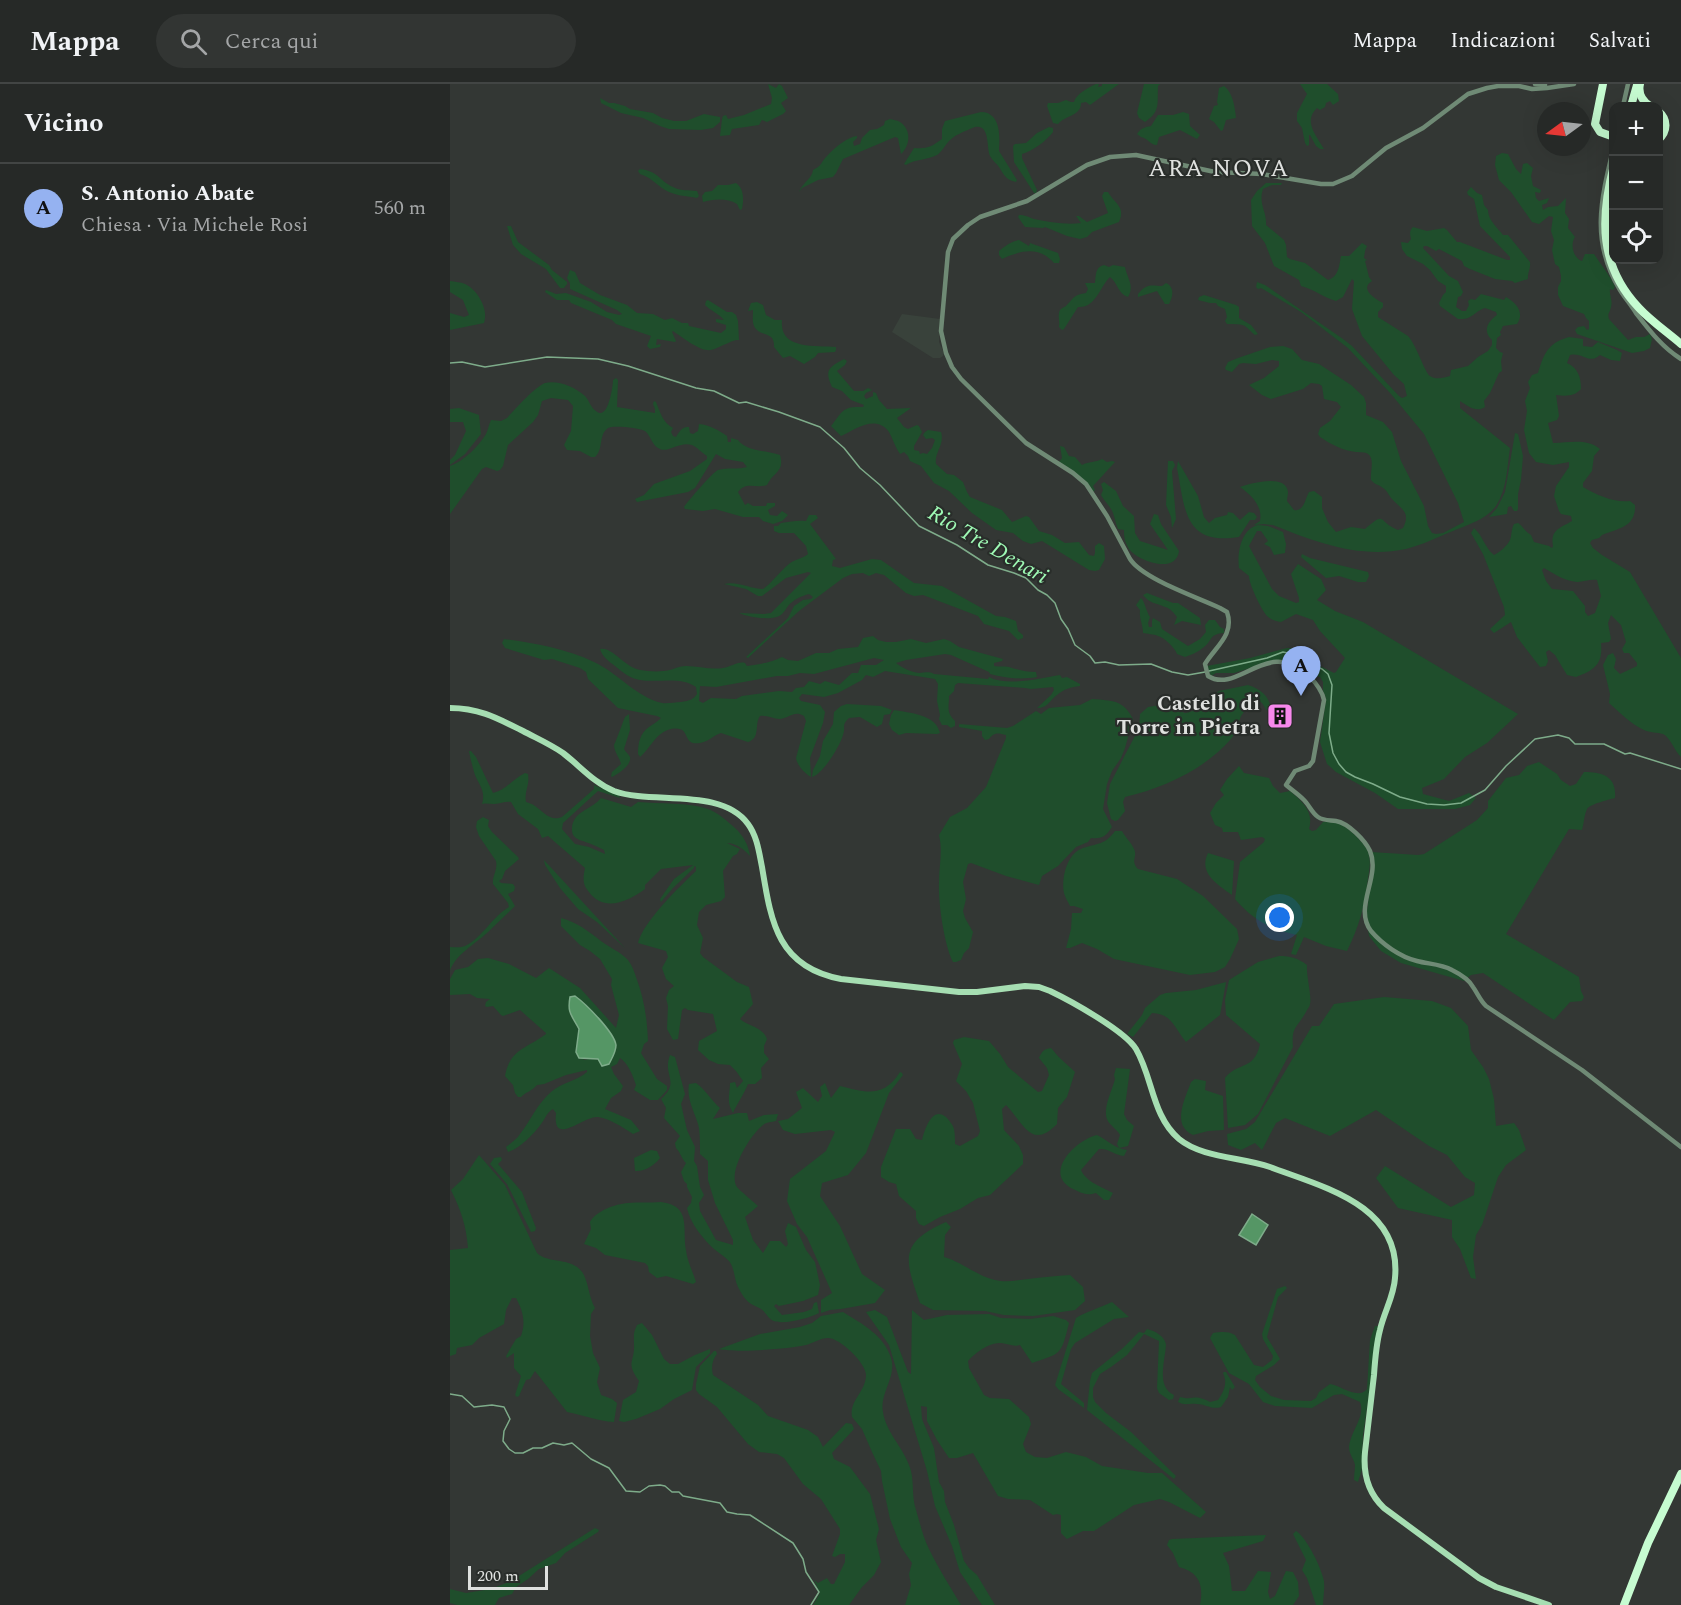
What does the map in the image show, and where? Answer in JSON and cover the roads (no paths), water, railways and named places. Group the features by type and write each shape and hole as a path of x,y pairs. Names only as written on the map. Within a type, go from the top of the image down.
{"highway":[{"path":"1603,84 1595,124 1598,131 1609,136"},
{"path":"1632,102 1637,85"},
{"path":"1637,85 1645,102"},
{"path":"1663,115 1666,124 1663,134"},
{"path":"1609,186 1604,223 1614,269 1624,290 1637,307 1681,345"},
{"path":"1609,208 1609,239"},
{"path":"1616,264 1624,282 1637,300 1681,339"},
{"path":"1632,308 1681,345"},
{"path":"1624,1605 1648,1543 1681,1474"},
{"path":"1630,1605 1653,1544 1681,1485"}],"main road":[{"path":"450,708 467,708 483,712 536,737 563,753 596,781 615,791 701,801 721,806 739,815 750,826 756,841 770,912 782,944 809,968 838,978 955,992 977,992 1025,986 1050,990 1116,1030 1130,1042 1141,1060 1161,1116 1183,1141 1204,1150 1267,1166 1341,1195 1366,1209 1378,1221 1389,1239 1396,1270 1394,1289 1380,1329 1376,1360 1364,1458 1369,1487 1382,1506 1476,1576 1496,1587 1549,1605"}],"street":[{"path":"1560,84 1489,87 1465,96 1423,128 1386,148 1352,176 1336,184 1316,184 1262,174 1215,172 1134,155 1112,156 1089,163 1025,202 980,217 961,231 950,243 941,331 946,353 960,379 1026,443 1083,482 1097,500 1137,568 1226,611 1229,620 1226,634 1221,644 1205,662 1206,673 1212,678 1225,681 1267,664 1283,662 1300,669 1316,683 1324,700 1313,761 1308,766 1295,771 1286,784 1305,801 1316,816 1345,824 1369,849 1371,869 1364,916 1372,931 1385,944 1404,956 1446,967 1460,974 1471,984 1487,1006 1598,1082 1681,1147"},
{"path":"1529,85 1554,88 1574,84"},
{"path":"1624,102 1628,84"},
{"path":"1611,156 1600,210 1605,256 1613,278 1632,308 1657,340 1681,359"}],"waterway":[{"name":"Rio Tre Denari","path":"450,363 462,362 485,367 547,357 598,359 628,366 696,388 714,391 739,403 746,402 820,427 844,448 860,468 880,485 919,526 957,545 988,565 1026,578 1047,595 1055,603 1075,645 1090,656 1095,663 1151,664 1188,675 1205,672"},
{"name":"Rio Tre Denari","path":"1209,671 1267,658 1283,652 1297,655 1322,669 1328,674 1332,685 1329,733 1333,753 1339,764 1355,777 1400,797 1427,804 1461,803 1485,790 1506,766 1535,739 1558,735 1569,738 1575,744 1604,744 1625,754 1630,753 1681,769"},
{"path":"450,1394 462,1396 474,1407 492,1405 504,1407 510,1419 504,1431 503,1441 515,1453 523,1453 553,1443 564,1445 572,1443 591,1459 609,1468 626,1491 640,1492 649,1486 660,1485 672,1492 679,1492 683,1496 720,1503 727,1512 750,1515 793,1543 803,1559 806,1572 819,1592 811,1605"}],"place":[{"name":"S. Antonio Abate","path":"1301,696"},
{"name":"Castello di Torre in Pietra","path":"1280,716"}],"district":[{"name":"ARA NOVA","path":"1219,169"}]}
